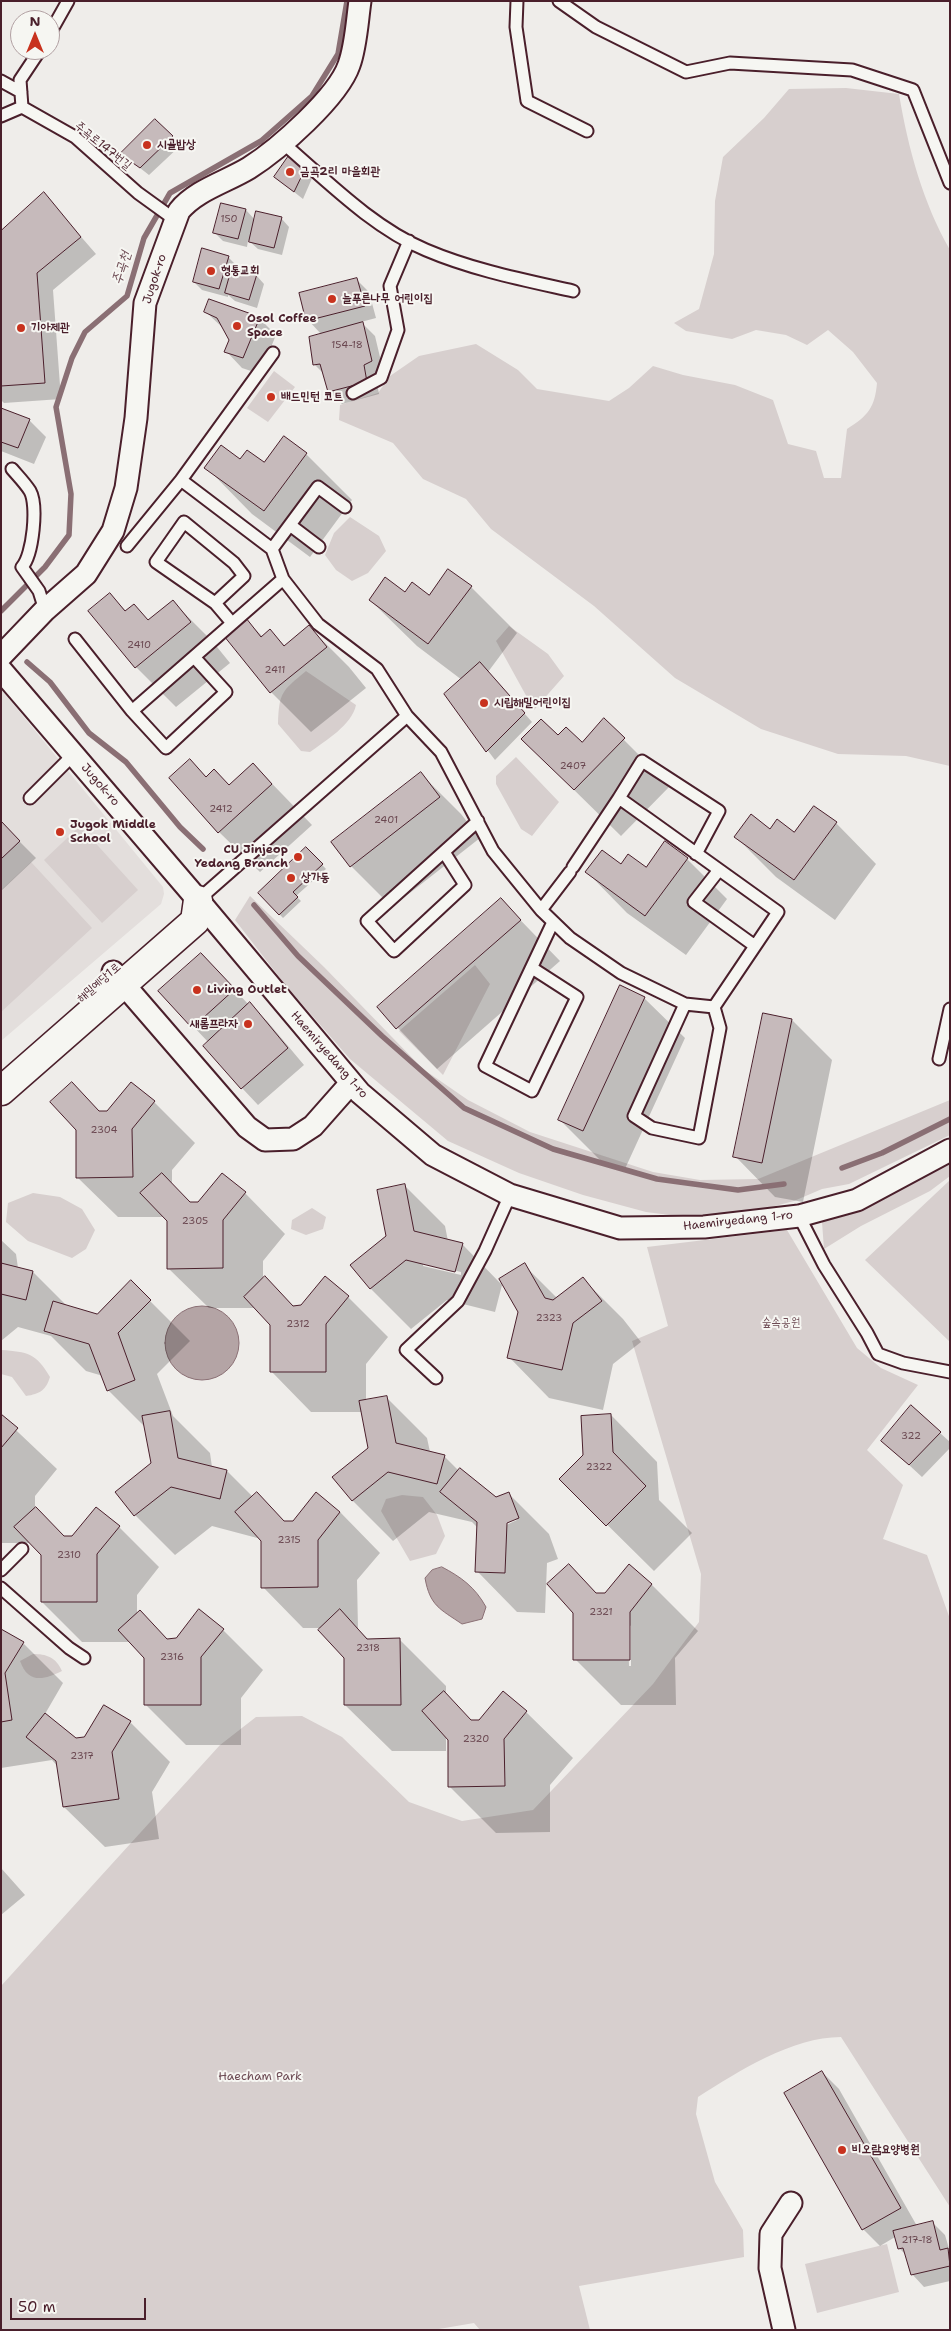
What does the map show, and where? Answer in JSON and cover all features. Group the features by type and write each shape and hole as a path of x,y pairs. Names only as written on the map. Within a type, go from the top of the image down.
{"street":[{"name":"Jugok-ro","path":"1,656 42,600 86,574 113,531 126,488 136,418 145,303 174,219 187,201 249,168 283,143 326,100 345,75 350,63 360,1"},
{"name":"Jugok-ro","path":"1,670 198,900"},
{"path":"1,1091 118,977 195,921 198,900"},
{"name":"Haemiryedang 1-ro","path":"198,900 360,1094 434,1155 510,1194 620,1228 704,1227 799,1216 857,1200 950,1150"},
{"path":"118,977 247,1128 265,1140 293,1139 313,1126 351,1083"},
{"name":"해밀예당1로","path":"1,1068 118,977"},
{"path":"784,2330 770,2268 771,2234 791,2203"}],"lane":[{"path":"60,15 68,1"},
{"path":"517,1 516,27 527,101 587,131"},
{"path":"559,1 596,27 686,72 730,63 852,70 914,90 950,183"},
{"path":"1,116 22,107 20,80 33,60"},
{"path":"1,81 21,92"},
{"name":"주곡로147번길","path":"22,107 75,138 174,219"},
{"path":"283,143 341,193 389,230 425,250 486,271 573,291"},
{"path":"353,393 381,378 396,338 398,330 390,286 409,241"},
{"path":"127,546 181,480 273,353"},
{"path":"12,469 31,492 34,535 26,562 22,567 42,600"},
{"path":"181,480 272,550 283,579 318,624 377,669 407,716 441,752 493,851 541,910 570,938 621,973 685,1004 714,1007"},
{"path":"272,550 318,487 344,507"},
{"path":"215,603 244,576 234,562 184,522 156,562 215,603 232,623"},
{"path":"290,525 319,547"},
{"path":"132,712 283,579"},
{"path":"75,639 132,712 166,748 226,692 194,658"},
{"path":"198,900 407,716"},
{"path":"30,798 74,754"},
{"path":"541,910 572,869 642,761 719,811 696,854"},
{"path":"619,798 778,912 714,1007 720,1028 699,1138 652,1128 634,1116 685,1004"},
{"path":"444,852 465,885 394,951 367,921 478,821"},
{"path":"719,870 694,902 755,946"},
{"path":"532,968 577,997 532,1091 484,1066 554,922"},
{"path":"938,1059 949,1016"},
{"path":"436,1378 406,1350 458,1301 485,1251 510,1194"},
{"path":"799,1216 824,1265 878,1354 903,1364 950,1372"},
{"path":"1,1570 22,1549"},
{"path":"1,1588 69,1648 84,1658"}],"shaded area":[{"name":"Jugok Middle School","path":"1,689 163,887 164,894 161,904 1,1041"},
{"path":"202,1306 216,1309 228,1317 236,1329 239,1343 236,1357 228,1369 216,1377 202,1380 188,1377 176,1369 168,1357 165,1343 168,1329 176,1317 188,1309"},
{"path":"442,1567 461,1579 477,1594 486,1607 482,1619 462,1624 433,1601 425,1578 432,1570"}],"green space":[{"path":"846,88 899,94 912,155 924,194 950,250 950,766 906,756 838,754 761,729 675,678 594,606 491,529 466,499 423,479 393,443 339,420 340,405 378,393 390,376 419,356 476,344 518,370 537,389 609,401 629,388 653,366 683,375 735,385 773,400 788,444 816,451 824,478 841,478 847,429 860,420 869,410 877,383 853,352 828,330 807,345 786,335 756,330 732,339 686,331 674,323 699,309 714,254 715,201 723,157 764,118 789,89"},
{"name":"배드민턴 코트","path":"274,371 295,387 268,422 247,408"},
{"path":"350,517 379,536 386,551 368,573 352,581 336,570 325,555 334,533"},
{"path":"509,626 548,654 564,676 534,710 496,641"},
{"path":"306,671 356,705 344,726 310,752 301,751 278,724 279,705 283,693"},
{"path":"516,757 559,802 532,836 521,829 496,784 496,776"},
{"path":"80,826 138,890 102,923 44,860"},
{"path":"31,862 92,928 1,1012 1,890"},
{"path":"250,896 324,967 423,1069 468,1100 530,1132 653,1172 700,1180 758,1179 950,1100 950,1135 849,1184 822,1189 794,1201 752,1212 701,1219 646,1212 583,1195 519,1173 448,1141 350,1059 287,987 235,920"},
{"path":"475,965 490,984 443,1075 399,1031"},
{"path":"950,1160 950,1176 930,1191 861,1226 824,1249 822,1222 874,1203"},
{"path":"950,1180 950,1342 865,1260"},
{"path":"33,1193 60,1197 82,1209 95,1230 86,1249 72,1258 28,1241 6,1222 8,1203"},
{"path":"312,1208 326,1217 323,1229 306,1235 291,1229 292,1220"},
{"name":"Haecham Park","path":"787,1230 857,1348 881,1368 918,1385 867,1450 903,1485 883,1539 927,1555 950,1619 950,2207 841,2037 822,2039 785,2049 766,2057 698,2097 696,2114 715,2182 743,2230 744,2257 579,2286 590,2330 480,2330 474,2323 433,2330 1,2330 1,1986 220,1745 256,1717 302,1716 342,1737 409,1802 462,1821 533,1810 653,1684 699,1622 701,1574 632,1341 668,1326 647,1247"},
{"path":"1,1350 25,1353 35,1358 50,1377 47,1385 39,1393 26,1396 12,1377 1,1374"},
{"path":"402,1495 423,1497 437,1515 445,1536 436,1554 410,1561 381,1511 386,1499"},
{"path":"33,1654 54,1659 62,1671 43,1678 32,1677 27,1674 20,1661"},
{"path":"887,2244 899,2292 817,2313 805,2264"}],"building":[{"path":"155,119 173,136 140,168 120,154"},
{"name":"금곡2리 마을회관","path":"290,154 306,167 294,192 274,177"},
{"name":"기아제관","path":"44,192 81,237 37,273 45,383 1,386 1,231"},
{"path":"221,203 246,209 238,239 213,233"},
{"path":"256,211 282,217 274,248 249,242"},
{"path":"202,248 229,256 219,289 193,282"},
{"path":"232,268 257,274 249,300 225,293"},
{"name":"늘푸른나무 어린이집","path":"357,278 365,306 306,321 299,293"},
{"path":"209,299 260,317 243,358 224,352 229,340 217,318 204,312"},
{"path":"363,322 372,361 364,365 367,382 328,392 320,364 313,365 309,337"},
{"path":"1,408 30,419 18,448 1,442"},
{"path":"284,436 307,453 264,511 204,468 221,445 240,459 247,450 264,462"},
{"path":"448,569 472,586 428,644 369,600 385,577 405,592 412,582 429,595"},
{"path":"110,593 125,611 134,604 148,620 173,600 191,622 135,668 88,611"},
{"path":"246,618 261,637 270,629 284,646 309,625 327,647 270,693 224,636"},
{"name":"시립해밀어린이집","path":"480,662 525,713 486,752 444,694"},
{"path":"604,718 625,738 574,790 521,739 541,719 558,735 566,727 582,742"},
{"path":"190,759 206,777 214,769 229,785 253,763 272,784 218,833 169,778"},
{"path":"421,772 440,797 350,867 331,842"},
{"path":"814,806 837,822 794,880 734,837 751,814 770,829 777,819 794,832"},
{"path":"1,821 20,841 1,859"},
{"path":"665,841 688,858 645,916 585,872 602,850 621,864 628,854 646,867"},
{"name":"상가동","path":"306,847 323,864 293,892 298,897 279,915 258,893"},
{"path":"501,898 521,920 396,1029 377,1007"},
{"name":"Living Outlet","path":"201,953 235,989 192,1028 158,991"},
{"path":"620,985 645,997 583,1131 558,1120"},
{"name":"새롬프라자","path":"250,1002 288,1048 241,1089 203,1046"},
{"path":"763,1013 792,1019 762,1163 733,1157"},
{"path":"72,1082 99,1111 107,1111 131,1082 155,1101 132,1129 133,1177 76,1178 76,1130 50,1102"},
{"path":"162,1173 190,1202 198,1202 222,1173 246,1192 223,1220 223,1268 167,1269 167,1221 140,1193"},
{"path":"405,1184 414,1231 463,1243 455,1272 406,1260 370,1289 350,1265 386,1236 377,1190"},
{"path":"1,1263 33,1271 26,1300 1,1294"},
{"path":"525,1263 545,1298 553,1300 583,1277 602,1301 573,1323 562,1370 507,1358 518,1312 499,1279"},
{"path":"265,1276 293,1306 301,1305 325,1276 349,1296 326,1324 326,1372 270,1372 270,1325 244,1297"},
{"path":"131,1280 151,1300 118,1333 135,1380 107,1391 89,1344 44,1331 53,1301 97,1314"},
{"path":"387,1396 396,1443 445,1455 437,1484 388,1472 352,1501 332,1477 368,1448 359,1401"},
{"path":"911,1405 941,1432 909,1465 881,1441"},
{"path":"170,1411 178,1458 227,1470 220,1499 171,1487 134,1516 115,1492 151,1463 142,1416"},
{"path":"1,1414 18,1428 1,1448"},
{"path":"611,1414 613,1452 646,1486 606,1526 559,1479 583,1455 581,1416"},
{"path":"460,1468 496,1497 509,1492 519,1518 507,1523 505,1573 475,1572 477,1522 440,1492"},
{"path":"257,1492 284,1521 293,1521 316,1492 340,1512 318,1540 318,1587 261,1588 261,1541 235,1512"},
{"path":"36,1507 64,1536 72,1536 96,1507 120,1526 97,1554 97,1602 41,1602 41,1555 14,1527"},
{"path":"569,1564 596,1593 605,1593 629,1564 652,1584 630,1612 630,1660 573,1660 573,1613 547,1584"},
{"path":"199,1609 224,1629 201,1657 201,1705 144,1705 144,1658 118,1630 140,1610 167,1639 176,1638"},
{"path":"340,1609 367,1639 400,1638 401,1705 344,1705 344,1658 318,1630"},
{"path":"1,1629 24,1642 5,1673 12,1720 1,1722"},
{"path":"444,1691 471,1720 479,1720 503,1691 527,1711 504,1739 505,1786 448,1787 448,1740 422,1711"},
{"path":"104,1705 131,1721 112,1752 119,1799 63,1807 56,1761 26,1737 45,1713 76,1738 84,1737"},
{"name":"비오람요양병원","path":"822,2071 901,2208 862,2230 784,2093"},
{"path":"933,2221 940,2250 948,2248 950,2266 911,2275 903,2248 898,2249 893,2231"}],"waterway":[{"name":"주곡천","path":"1,611 45,567 69,535 71,494 56,407 72,358 85,332 127,296 144,238 170,193 261,141 312,96 338,54 347,1"},
{"path":"27,662 50,682 89,733 126,762 180,827 203,849"},
{"path":"254,905 298,956 382,1036 464,1108 553,1149 657,1179 738,1190 784,1184"},
{"path":"842,1168 882,1153 950,1119"}],"place":[{"name":"시골밥상","path":"147,145"},
{"name":"금곡2리 마을회관","path":"290,172"},
{"name":"형통교회","path":"211,271"},
{"name":"늘푸른나무 어린이집","path":"332,299"},
{"name":"Osol Coffee Space","path":"237,326"},
{"name":"기아제관","path":"21,328"},
{"name":"배드민턴 코트","path":"271,397"},
{"name":"시립해밀어린이집","path":"484,703"},
{"name":"Jugok Middle School","path":"60,832"},
{"name":"CU Jinjeop Yedang Branch","path":"298,857"},
{"name":"상가동","path":"291,878"},
{"name":"Living Outlet","path":"197,990"},
{"name":"새롬프라자","path":"248,1024"},
{"name":"비오람요양병원","path":"842,2150"}],"park label":[{"name":"숲속공원","path":"781,1323"}]}
